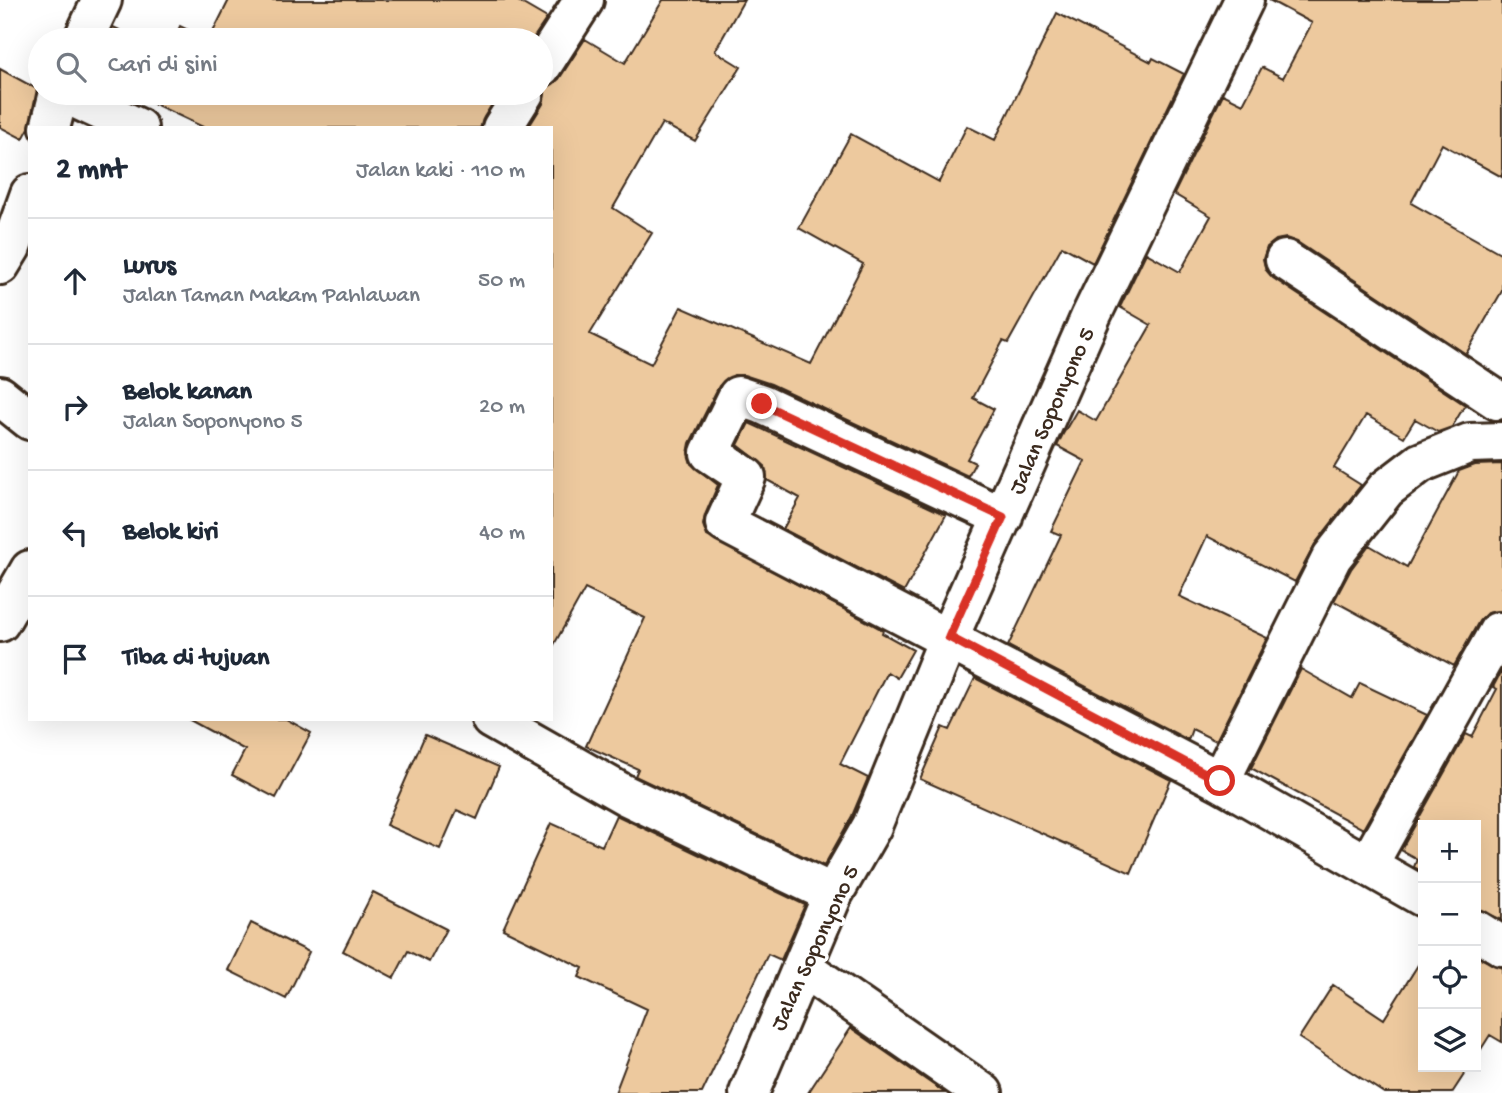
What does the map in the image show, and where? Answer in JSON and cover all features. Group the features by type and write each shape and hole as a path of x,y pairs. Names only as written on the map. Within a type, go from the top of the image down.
{"street":[{"path":"89,28 102,0"},
{"path":"553,48 584,0"},
{"name":"Jalan Soponyono 5","path":"748,1093 833,894 872,826 949,637 1091,316 1244,0"},
{"path":"51,126 58,105"},
{"path":"88,105 134,126"},
{"path":"503,126 516,105"},
{"path":"0,265 11,247 28,200"},
{"path":"1220,781 1332,557 1386,489 1420,463 1486,442 1499,396 1284,260"},
{"path":"1003,517 762,404 738,396 710,453 746,477 725,523 949,637 1220,781 1369,863 1418,894"},
{"path":"0,397 28,418"},
{"path":"0,622 28,573"},
{"path":"1369,863 1498,632"},
{"path":"495,721 625,795 833,894"},
{"path":"1481,933 1502,946"},
{"path":"802,967 983,1093"}],"building":[{"path":"229,0 516,0 547,18 540,28 215,28"},
{"path":"663,0 744,0 715,51 741,67 695,141 662,123 613,208 652,233 590,334 651,364 681,307 811,364 863,264 799,228 851,134 939,182 967,126 995,140 1057,13 1151,62 1153,58 1184,74 1093,263 1062,246 1008,343 1003,341 973,398 994,409 967,459 975,463 968,476 771,384 744,375 734,375 719,386 690,443 688,454 691,464 718,485 705,515 703,525 707,536 883,630 882,633 913,650 897,678 887,672 840,764 868,778 852,816 824,866 635,776 638,769 586,746 645,618 585,589 553,646 553,126 529,126 542,105 553,105 553,83 559,79 585,39 625,63"},
{"path":"1269,0 1502,0 1502,177 1442,144 1411,203 1502,254 1502,291 1466,354 1297,242 1286,238 1276,240 1267,247 1263,259 1266,270 1273,278 1465,405 1452,427 1438,432 1415,419 1404,437 1366,415 1334,468 1361,485 1315,544 1295,582 1207,536 1179,596 1267,638 1216,741 1192,729 1188,740 1008,646 1061,535 1051,531 1085,461 1057,446 1077,410 1096,421 1151,325 1120,307 1146,253 1180,272 1211,216 1174,194 1223,94 1243,104 1262,67 1283,78 1312,23"},
{"path":"0,69 28,84 28,105 34,105 29,126 23,139 0,127"},
{"path":"157,105 492,105 481,126 201,126"},
{"path":"749,423 946,515 904,592 783,529 800,498 767,480 765,466 738,445"},
{"path":"1502,464 1502,611 1487,613 1479,621 1454,666 1334,601 1351,569 1369,545 1407,567 1459,471 1475,465"},
{"path":"1301,669 1352,698 1360,683 1427,715 1363,829 1251,768"},
{"path":"1502,670 1502,920 1481,910 1481,820 1418,820 1418,869 1414,867 1417,859 1401,850 1466,734 1472,737 1497,689 1493,687"},
{"path":"975,678 1171,780 1131,873 920,779 943,727 950,730"},
{"path":"192,721 290,721 311,733 276,798 232,775 245,750"},
{"path":"425,735 499,767 477,819 457,810 440,849 386,825"},
{"path":"616,815 805,905 781,960 768,954 702,1093 615,1093 647,1009 579,977 583,968 503,929 551,823 602,846"},
{"path":"373,892 446,929 429,962 408,951 394,978 343,951"},
{"path":"251,923 309,952 286,999 228,970"},
{"path":"1481,958 1502,968 1502,1042 1490,1035 1481,1049"},
{"path":"1418,965 1418,1072 1466,1072 1452,1093 1384,1093 1299,1038 1333,985 1384,1019"},
{"path":"851,1028 945,1093 808,1093"}],"route":[{"path":"762,404 1003,517 949,637 1220,781"}]}
